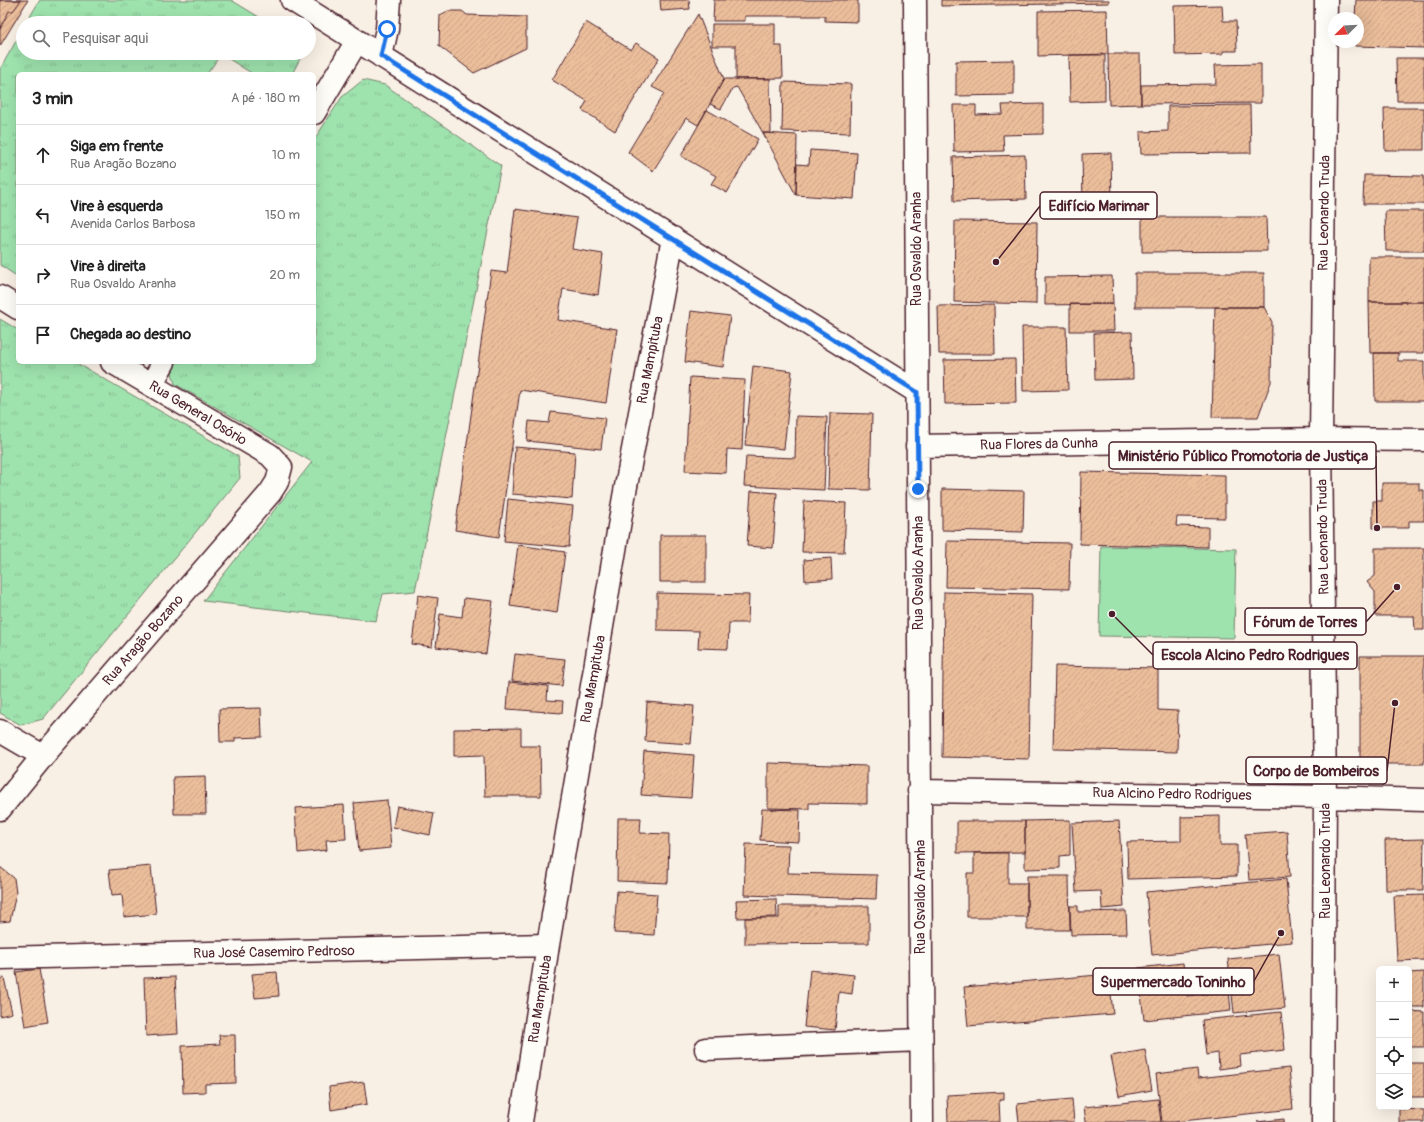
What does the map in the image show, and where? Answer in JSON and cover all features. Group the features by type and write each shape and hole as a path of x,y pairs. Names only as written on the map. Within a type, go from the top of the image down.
{"street":[{"path":"292,0 917,392"},
{"path":"381,56 387,29 389,0"},
{"name":"Rua Osvaldo Aranha","path":"915,0 922,1122"},
{"name":"Rua Leonardo Truda","path":"1323,1122 1325,797 1322,439 1326,0"},
{"path":"316,110 357,41"},
{"name":"Rua Mampituba","path":"521,1122 548,945 623,504 672,238"},
{"path":"0,297 16,307"},
{"name":"Rua General Osório","path":"116,364 270,455 281,467"},
{"path":"151,384 163,364"},
{"name":"Rua Flores da Cunha","path":"917,446 1322,439 1424,440"},
{"name":"Rua Aragão Bozano","path":"0,809 43,756 270,494 277,482 281,467"},
{"path":"0,731 43,756"},
{"name":"Rua Alcino Pedro Rodrigues","path":"919,791 1325,797 1424,800"},
{"name":"Rua José Casemiro Pedroso","path":"0,958 548,945"},
{"path":"706,1049 921,1040"}],"green space":[{"path":"40,0 231,0 257,16 30,16"},
{"path":"16,41 16,60 217,60 208,72 16,72 16,276 0,265 0,69"},
{"path":"231,60 299,60 293,72 250,72"},
{"path":"363,80 385,85 501,166 415,591 383,594 376,621 203,601 312,462 175,384 170,364 316,364 316,137 342,97"},
{"path":"0,319 16,329 16,364 78,364 238,456 240,478 43,719 21,725 0,713"},
{"path":"1101,546 1236,549 1234,638 1099,636"}],"building":[{"path":"0,0 21,0 13,11 9,11 0,29"},
{"path":"0,0 28,0 18,16 16,16 16,20 0,46"},
{"path":"660,0 689,0 690,9 661,11"},
{"path":"714,0 858,0 858,22 825,21 825,16 745,16 745,21 713,21"},
{"path":"941,0 1109,0 1109,3 941,6"},
{"path":"1356,0 1424,0 1424,48 1364,46 1364,12 1355,12"},
{"path":"1222,5 1223,21 1236,21 1237,51 1223,51 1223,54 1175,55 1174,6"},
{"path":"1107,10 1108,54 1038,56 1038,11"},
{"path":"448,11 462,11 467,15 526,17 526,48 474,73 439,46 440,15"},
{"path":"698,14 724,79 698,125 686,118 653,171 628,152 664,93 652,87"},
{"path":"586,22 631,50 636,43 659,58 615,131 582,110 587,101 552,80"},
{"path":"712,24 775,24 775,46 782,46 783,78 736,79 736,46 712,46"},
{"path":"1108,54 1140,54 1141,104 1109,105"},
{"path":"1069,55 1105,55 1105,101 1070,102"},
{"path":"1396,58 1424,58 1424,101 1397,101"},
{"path":"1014,60 1014,95 956,96 956,61"},
{"path":"1261,64 1261,103 1141,104 1141,85 1216,84 1215,65"},
{"path":"724,79 770,79 771,133 763,133 737,87 733,88 721,109 710,104"},
{"path":"783,82 851,84 850,133 782,131"},
{"path":"1043,104 1043,134 1003,135 1004,151 954,152 953,105 976,105 976,115 1003,114 1002,105"},
{"path":"1250,105 1251,153 1141,154 1140,132 1168,131 1168,106"},
{"path":"1384,108 1424,108 1424,150 1385,150"},
{"path":"707,110 758,139 727,193 711,184 716,176 681,156"},
{"path":"763,133 797,135 796,195"},
{"path":"810,150 857,153 854,199 796,195 797,164 809,165"},
{"path":"1111,153 1112,203 1083,204 1082,154"},
{"path":"1025,155 1026,199 954,201 953,157"},
{"path":"1364,175 1424,176 1424,204 1363,204"},
{"path":"515,209 577,218 572,249 603,254 598,295 563,289 558,320 617,329 606,403 520,390 499,537 455,530 491,271 507,273"},
{"path":"1385,211 1424,211 1424,251 1386,251"},
{"path":"1142,217 1266,217 1267,251 1142,252"},
{"path":"955,221 1037,222 1036,304 954,302"},
{"path":"1369,257 1424,257 1424,302 1369,302"},
{"path":"1135,273 1264,273 1264,307 1135,307"},
{"path":"1112,276 1113,304 1045,305 1045,277"},
{"path":"1369,302 1424,302 1424,353 1370,353"},
{"path":"1070,304 1113,304 1114,331 1070,331"},
{"path":"994,305 995,354 939,354 938,306"},
{"path":"1215,307 1264,307 1272,322 1271,382 1258,417 1212,417"},
{"path":"691,311 730,316 723,367 685,362"},
{"path":"1022,327 1066,327 1068,390 1023,391"},
{"path":"1132,332 1133,379 1095,380 1094,333"},
{"path":"1374,353 1398,353 1398,361 1424,361 1424,401 1375,401"},
{"path":"1015,359 1016,403 945,404 944,360"},
{"path":"753,366 792,371 784,449 745,445"},
{"path":"690,377 745,380 742,450 727,449 726,473 685,471"},
{"path":"551,412 605,418 601,449 527,441 529,421 549,423"},
{"path":"830,413 872,414 870,490 828,489"},
{"path":"796,416 827,417 824,490 744,486 746,456 795,458"},
{"path":"515,447 575,452 572,499 512,494"},
{"path":"1081,472 1225,475 1225,518 1177,517 1176,526 1208,527 1208,547 1080,544"},
{"path":"1382,483 1419,483 1419,490 1424,490 1424,521 1409,521 1409,528 1373,528 1373,501 1382,501"},
{"path":"942,489 1024,491 1023,532 942,530"},
{"path":"751,491 777,493 773,548 747,546"},
{"path":"508,499 573,506 569,547 504,541"},
{"path":"804,501 846,503 844,553 802,552"},
{"path":"660,535 706,535 706,582 660,582"},
{"path":"947,541 1070,543 1069,589 946,587"},
{"path":"518,545 565,552 557,613 510,606"},
{"path":"1375,548 1424,548 1424,630 1415,630 1414,616 1375,616 1375,592 1367,582 1375,576"},
{"path":"831,558 832,579 805,581 804,560"},
{"path":"944,592 1032,594 1029,759 942,757"},
{"path":"657,593 749,595 748,623 729,623 728,649 698,648 699,631 657,630"},
{"path":"418,595 438,598 432,647 412,644"},
{"path":"464,598 493,601 486,654 436,647 440,614 462,617"},
{"path":"515,654 565,659 562,686 512,681"},
{"path":"1360,656 1424,656 1424,764 1360,764"},
{"path":"1055,666 1158,668 1158,710 1178,711 1177,752 1053,749"},
{"path":"509,682 548,686 547,700 563,701 562,713 507,709"},
{"path":"647,702 694,706 691,744 645,741"},
{"path":"261,708 262,737 235,738 235,742 220,742 219,709"},
{"path":"521,728 521,746 540,746 541,796 485,796 484,755 454,756 454,729"},
{"path":"644,751 694,755 691,798 641,795"},
{"path":"768,763 867,766 867,804 809,803 809,809 768,808"},
{"path":"205,776 206,814 174,814 173,777"},
{"path":"387,800 391,848 359,851 354,803"},
{"path":"344,805 346,839 326,840 327,850 298,853 295,808"},
{"path":"397,806 434,813 430,835 393,827"},
{"path":"762,809 800,810 799,842 760,840"},
{"path":"1220,816 1220,845 1237,845 1237,876 1128,879 1127,842 1181,841 1181,817"},
{"path":"618,818 641,818 640,833 669,834 668,883 617,881"},
{"path":"1070,820 1070,855 1060,856 1060,868 1025,869 1025,821"},
{"path":"957,821 1025,821 1025,852 957,853"},
{"path":"1119,821 1124,907 1102,909 1101,891 1076,892 1072,823"},
{"path":"1287,831 1290,877 1249,880 1245,834"},
{"path":"1424,839 1423,890 1386,890 1385,840"},
{"path":"746,844 789,845 788,873 877,875 876,899 744,895"},
{"path":"974,853 1008,853 1008,883 1027,883 1027,917 967,917 967,873 974,873"},
{"path":"151,866 156,914 124,917 122,894 112,895 109,870"},
{"path":"0,867 14,878 16,893 10,921 0,922"},
{"path":"1027,876 1069,876 1070,930 1027,930"},
{"path":"1286,879 1292,942 1152,955 1146,892"},
{"path":"617,891 657,894 654,935 614,933"},
{"path":"1424,895 1424,960 1397,961 1394,896"},
{"path":"776,899 777,917 737,918 736,900"},
{"path":"779,906 869,906 869,943 745,944 745,918 779,918"},
{"path":"1070,906 1078,906 1078,912 1126,911 1127,934 1071,935"},
{"path":"1279,954 1285,1008 1234,1013 1228,959"},
{"path":"1183,963 1187,996 1229,991 1231,1011 1144,1020 1138,968"},
{"path":"39,969 48,1022 25,1026 16,972"},
{"path":"810,970 854,975 852,994 839,992 835,1030 804,1027"},
{"path":"277,972 279,996 255,998 252,974"},
{"path":"1424,972 1424,1007 1412,1007 1412,973"},
{"path":"1109,974 1113,1014 968,1026 964,987"},
{"path":"175,977 178,1034 146,1036 144,978"},
{"path":"4,978 12,1013 0,1016 0,979"},
{"path":"1412,1011 1424,1012 1424,1047 1412,1047"},
{"path":"1281,1012 1285,1050 1240,1055 1241,1066 1219,1069 1218,1053 1206,1055 1202,1020"},
{"path":"219,1035 235,1035 236,1083 205,1084 205,1092 183,1093 182,1046 220,1044"},
{"path":"1145,1050 1152,1090 1119,1096 1111,1056"},
{"path":"1412,1063 1424,1063 1424,1097 1412,1097"},
{"path":"1289,1068 1293,1109 1162,1122 1156,1074 1197,1069 1198,1078"},
{"path":"364,1082 367,1104 331,1110 329,1087"},
{"path":"1004,1092 1004,1100 999,1100 1000,1122 948,1122 947,1095"},
{"path":"1072,1099 1074,1122 1019,1122 1017,1104"},
{"path":"1158,1099 1161,1122 1086,1122 1084,1107"},
{"path":"1399,1110 1424,1110 1424,1122 1399,1122"},
{"path":"1284,1119 1284,1122 1257,1122"}],"place":[{"name":"Edifício Marimar","path":"996,262"},
{"name":"Ministério Público Promotoria de Justiça","path":"1377,528"},
{"name":"Fórum de Torres","path":"1397,587"},
{"name":"Escola Alcino Pedro Rodrigues","path":"1112,614"},
{"name":"Corpo de Bombeiros","path":"1395,703"},
{"name":"Supermercado Toninho","path":"1281,933"}],"route":[{"path":"387,29 381,56 917,392 918,489"}]}
